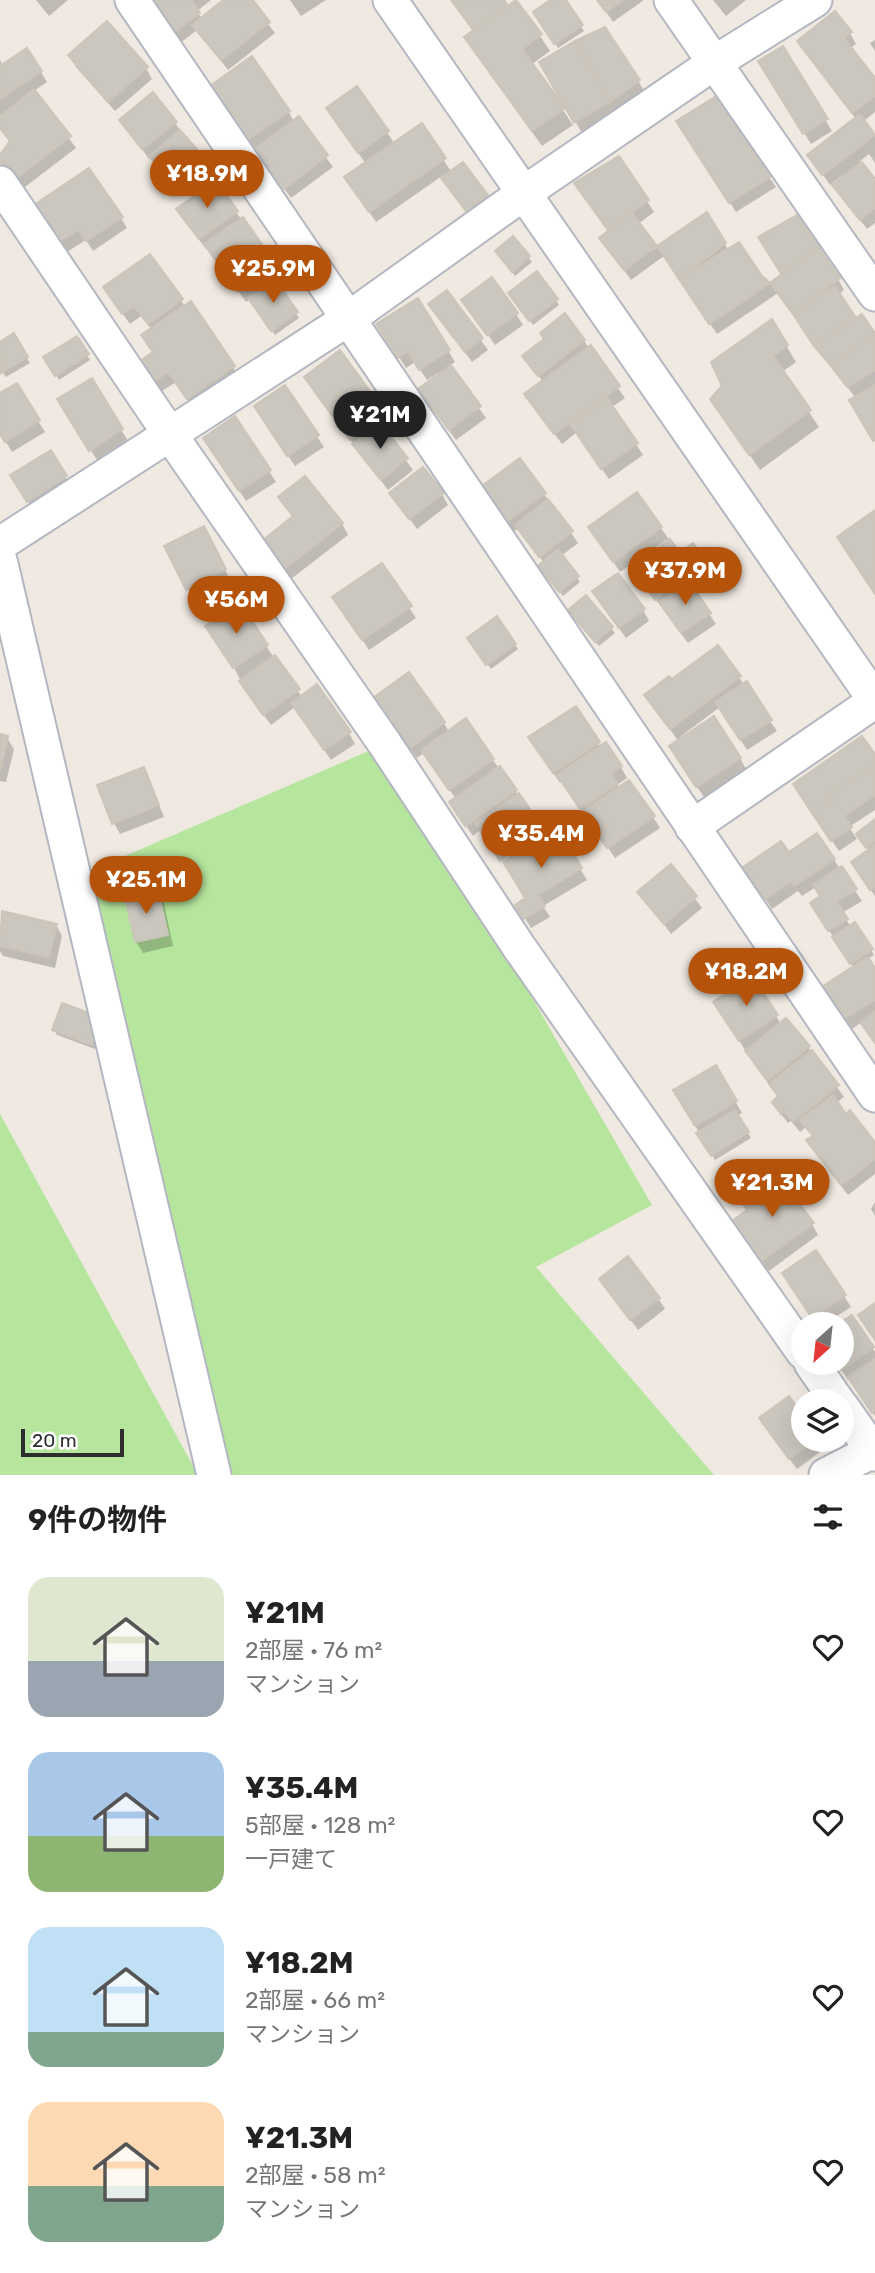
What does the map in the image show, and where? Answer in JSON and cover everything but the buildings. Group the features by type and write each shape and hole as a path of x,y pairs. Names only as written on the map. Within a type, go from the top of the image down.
{"street":[{"path":"132,0 875,1096"},
{"path":"390,0 875,700 692,827"},
{"path":"671,0 875,294"},
{"path":"0,544 348,319 524,193 714,63 816,0"},
{"path":"0,183 384,744 519,947 791,1335"},
{"path":"0,560 214,1475"},
{"path":"826,1475 874,1452 854,1424"}],"green space":[{"path":"385,744 652,1205 536,1267 714,1475 214,1475 74,878"},
{"path":"0,1114 198,1475 0,1475"}]}
